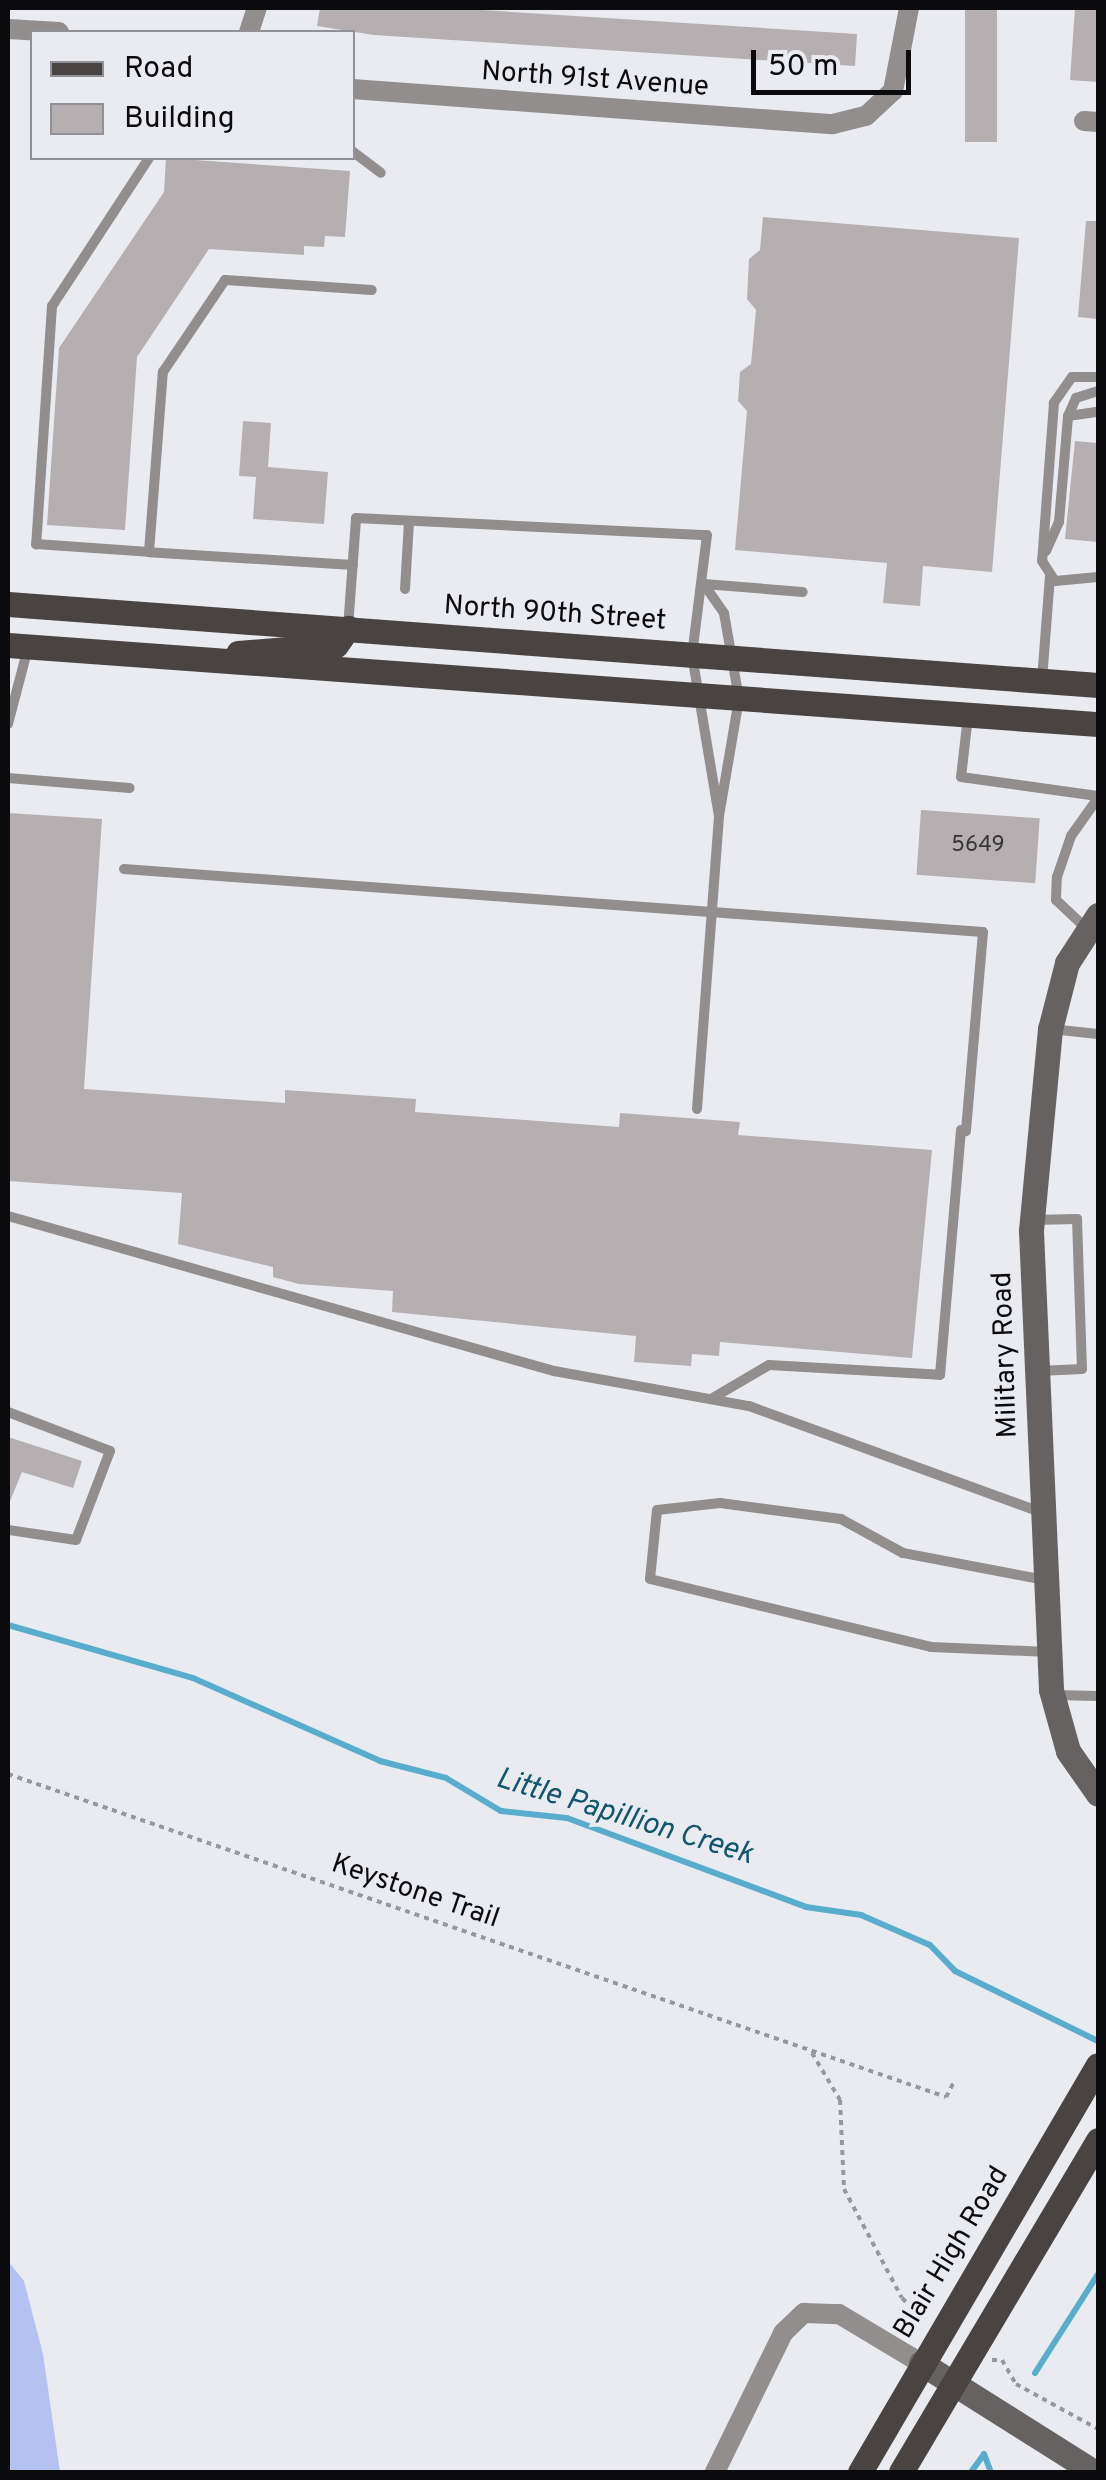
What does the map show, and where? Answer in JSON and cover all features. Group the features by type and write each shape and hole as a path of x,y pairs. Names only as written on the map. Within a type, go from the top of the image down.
{"main road":[{"name":"North 90th Street","path":"8,604 1098,686"},
{"path":"194,660 336,645 348,628"},
{"path":"18,646 1098,724"},
{"name":"Military Road","path":"1094,927 1068,963 1050,1029 1031,1220 1052,1695 1068,1752 1098,1794"},
{"name":"Blair High Road","path":"860,2472 1098,2065"},
{"path":"901,2472 1098,2140"},
{"path":"921,2363 1089,2460"}],"street":[{"name":"North 91st Avenue","path":"355,89 833,124 866,116 886,100 904,61 909,8"},
{"path":"715,2472 783,2332 804,2313 839,2314 921,2363"}],"lane":[{"path":"355,154 381,173"},
{"path":"148,160 52,306 36,544 352,565"},
{"path":"150,552 163,372 225,280 372,290"},
{"path":"1042,682 1050,576 1042,561 1054,403 1072,377 1098,377"},
{"path":"1042,561 1058,522 1068,416 1076,398 1098,391"},
{"path":"1068,416 1098,412"},
{"path":"348,628 356,518 707,535 704,584 692,655 719,816"},
{"path":"404,589 408,521"},
{"path":"1050,576 1068,583 1098,577"},
{"path":"704,584 803,592"},
{"path":"698,1110 719,816 740,699 724,613 704,584"},
{"path":"8,724 18,646"},
{"path":"968,715 961,777 1098,797 1070,836 1056,877 1056,900 1094,927"},
{"path":"8,778 130,788"},
{"path":"124,869 983,932 940,1375 769,1365 711,1398"},
{"path":"1050,1029 1098,1034"},
{"path":"8,1216 554,1371 711,1398 787,1418 1043,1513"},
{"path":"1031,1220 1078,1219 1082,1369 1037,1372"},
{"path":"8,1412 110,1450 76,1540 8,1530"},
{"path":"1046,1580 903,1552 841,1520 720,1503 656,1510 650,1579 931,1648 1049,1652"},
{"path":"1052,1695 1098,1696"}],"path":[{"name":"Keystone Trail","path":"8,1774 946,2096 954,2082"},
{"path":"809,2050 840,2100 844,2189 902,2298 930,2326"},
{"path":"994,2361 1002,2360 1016,2384 1098,2429"}],"shaded area":[{"path":"8,2261 24,2281 43,2354 60,2472 8,2472"}],"building":[{"path":"320,8 450,8 857,34 855,66 374,35 317,26"},
{"path":"965,8 997,8 997,142 965,142"},
{"path":"1075,8 1098,8 1098,82 1070,80"},
{"path":"166,160 350,171 345,237 325,236 324,247 304,246 304,255 209,249 137,357 125,530 47,525 59,348 164,192"},
{"path":"763,217 1019,238 992,572 923,566 920,606 883,603 887,563 735,550 747,411 738,401 740,372 751,364 756,310 747,299 749,259 760,250"},
{"path":"1086,221 1098,221 1098,319 1078,317"},
{"path":"243,421 271,423 268,467 328,472 324,524 253,519 256,477 239,476"},
{"path":"1075,441 1098,443 1098,542 1065,539"},
{"path":"921,810 1040,818 1035,883 916,875"},
{"path":"8,813 102,819 84,1089 285,1103 285,1090 416,1099 415,1112 619,1127 620,1113 740,1122 738,1135 932,1150 912,1358 720,1342 719,1356 692,1354 691,1366 634,1362 636,1336 392,1312 393,1291 299,1284 273,1277 273,1267 178,1244 182,1193 8,1181"},
{"path":"8,1437 82,1461 73,1488 22,1472 8,1506"}],"waterway":[{"name":"Little Papillion Creek","path":"8,1625 193,1678 380,1761 446,1778 501,1811 567,1818 806,1907 861,1915 930,1945 955,1971 1098,2041"},
{"path":"1035,2373 1098,2274"},
{"path":"984,2454 991,2472"},
{"path":"971,2472 984,2454"}]}
